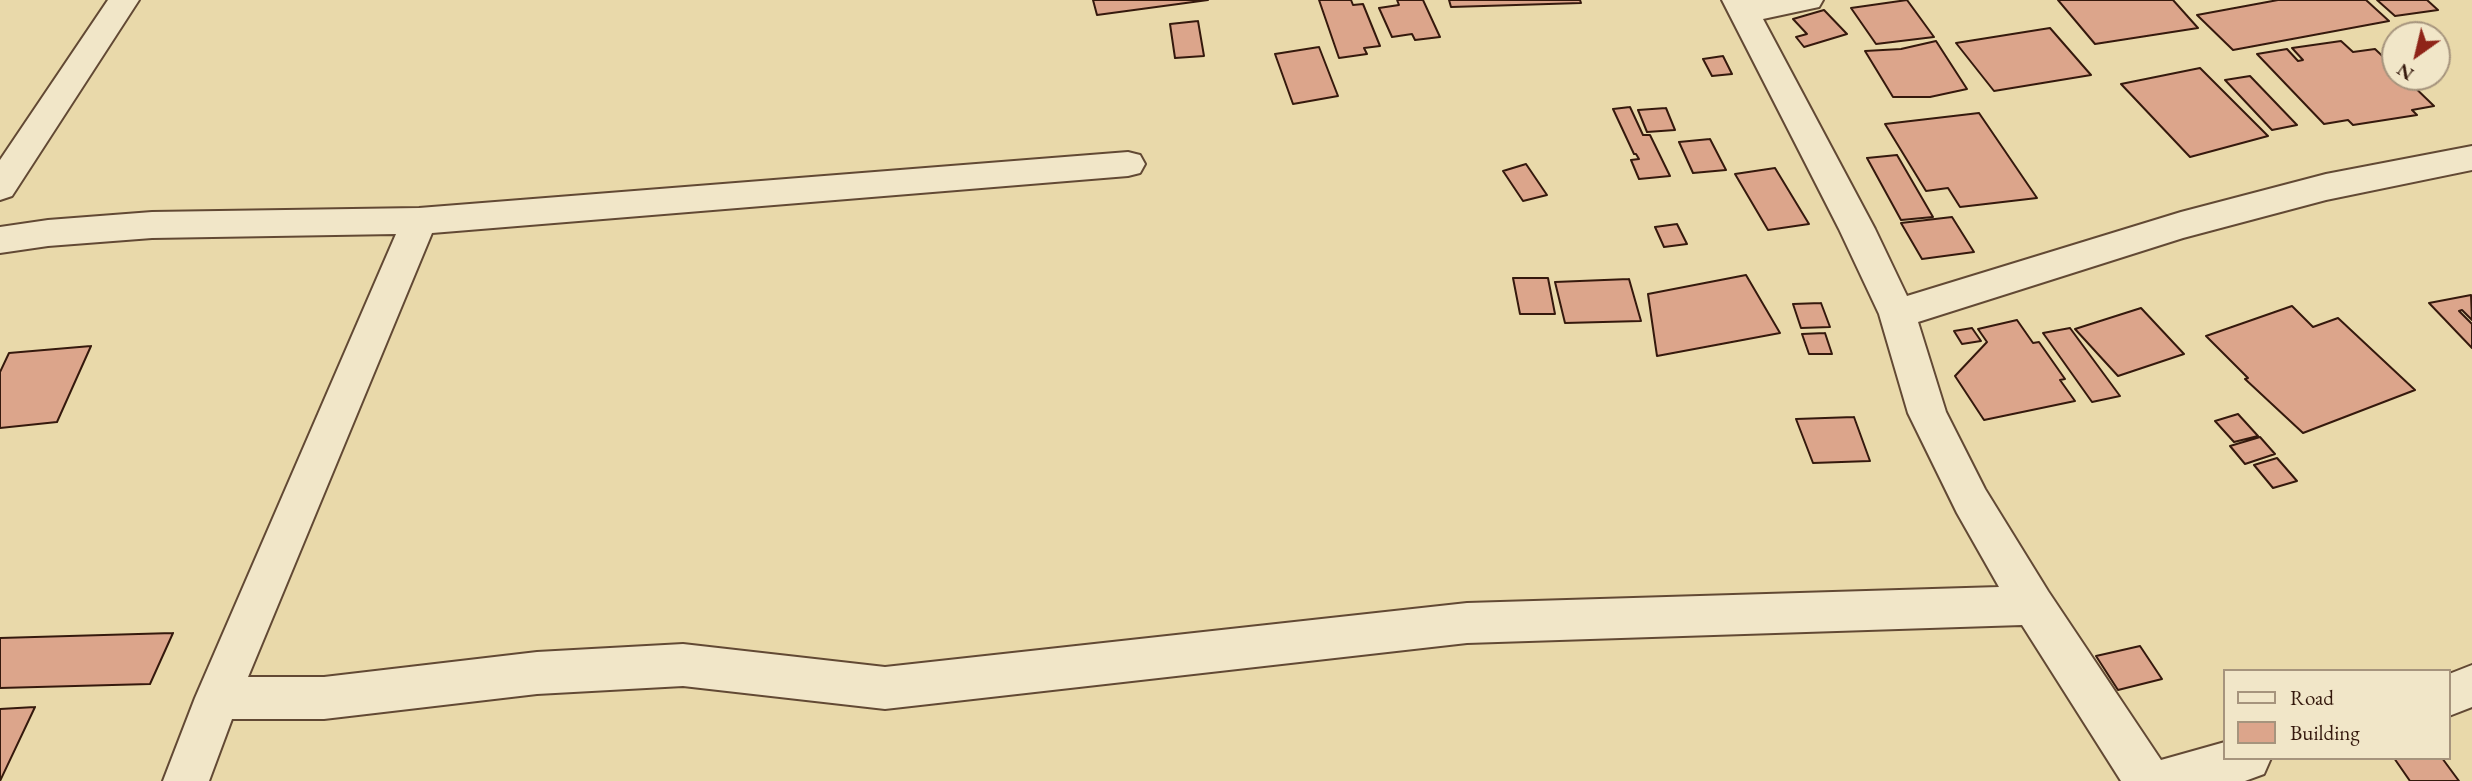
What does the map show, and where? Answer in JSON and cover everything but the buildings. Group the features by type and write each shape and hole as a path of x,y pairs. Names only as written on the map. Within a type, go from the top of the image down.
{"street":[{"path":"0,187 124,0"},
{"path":"1808,0 1740,7 1845,205 1897,314 1927,413 1971,501 2033,604 2148,781"},
{"path":"1897,314 2181,225 2326,187 2472,158"},
{"path":"0,240 48,233 152,225 419,222 1128,164"},
{"path":"186,781 217,698 419,222"},
{"path":"217,698 324,698 537,673 683,665 886,688 1467,623 2033,604"},
{"path":"2451,694 2472,686"},
{"path":"2165,781 2241,760"}]}
